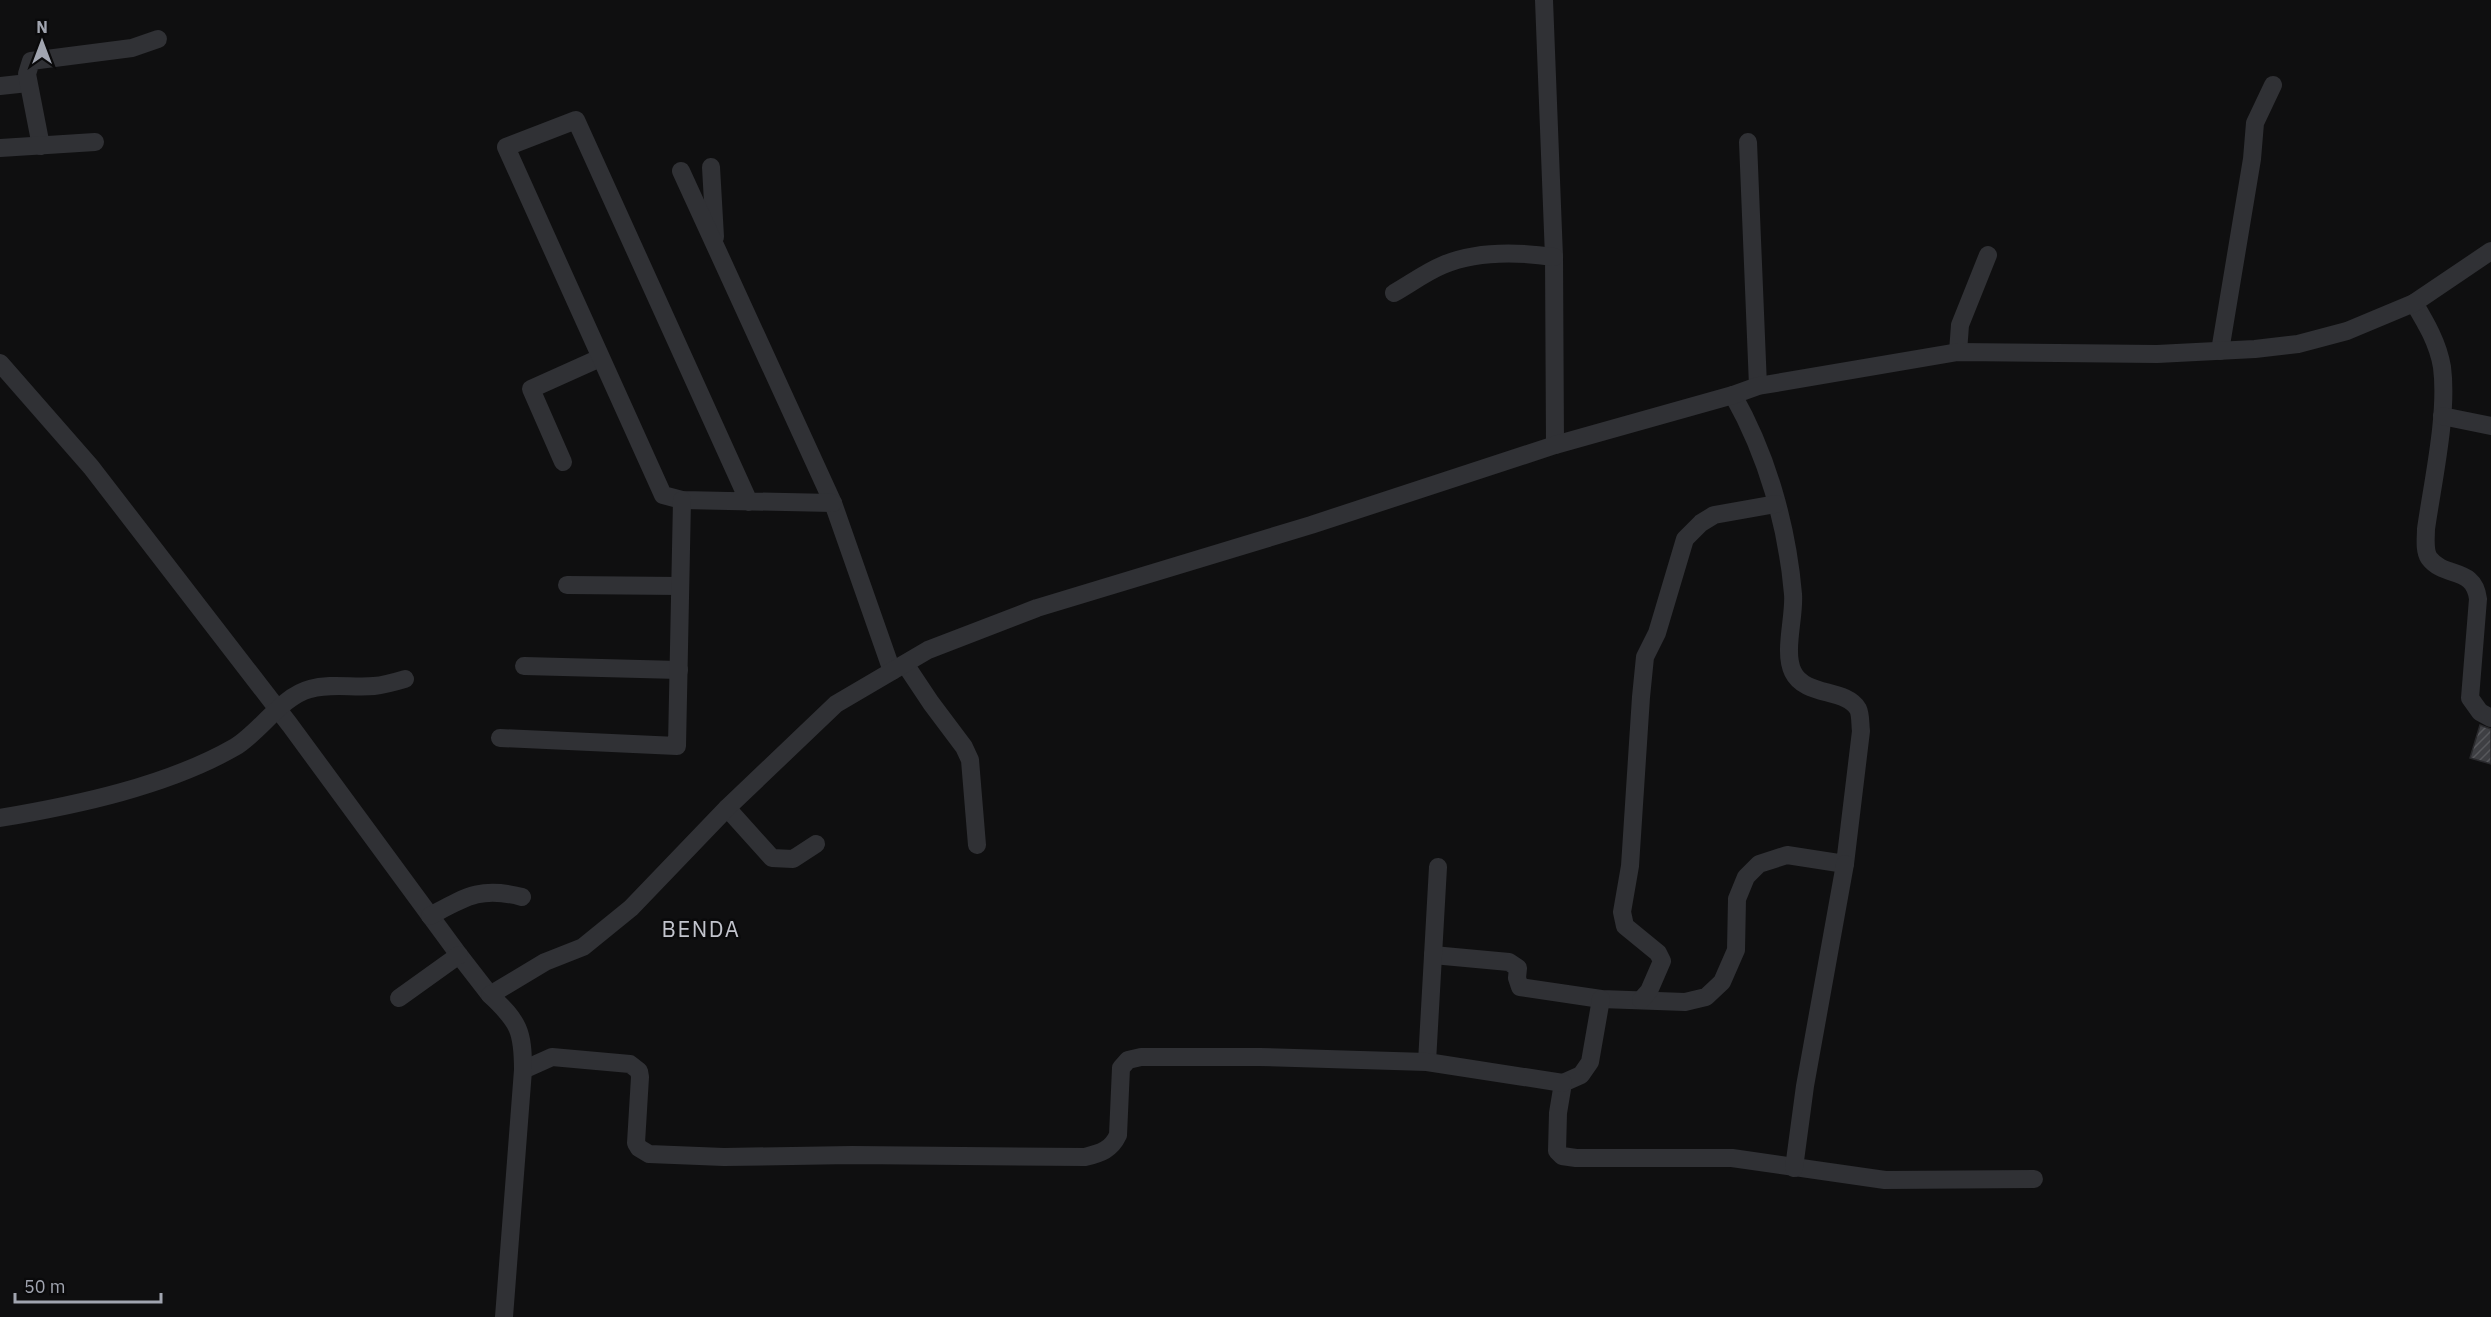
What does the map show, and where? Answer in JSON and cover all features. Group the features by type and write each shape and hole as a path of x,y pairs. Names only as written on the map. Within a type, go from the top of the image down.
{"street":[{"path":"1544,0 1554,257 1555,445"},
{"path":"41,146 28,83 27,67 31,61 132,48 158,39"},
{"path":"0,86 28,83"},
{"path":"2220,351 2250,169 2255,123 2273,85"},
{"path":"749,502 576,120 506,147 663,495 682,500 749,502 833,503"},
{"path":"0,148 95,142"},
{"path":"1748,142 1758,386"},
{"path":"711,167 716,247"},
{"path":"681,171 833,503 899,667 931,703 964,747 970,760 977,845"},
{"path":"490,995 545,962 583,947 632,908 727,808 836,704 927,650 1037,608 1311,525 1555,445 1758,386 1958,352 2157,354 2298,344 2347,331 2414,303 2491,251"},
{"path":"1394,293 1443,264 1472,257 1526,253 1554,257"},
{"path":"1958,352 1960,325 1988,255"},
{"path":"2414,303 2434,337 2442,367 2442,416 2426,529 2426,547 2429,558 2446,570 2473,581 2477,586 2478,599 2470,698 2480,712 2491,718"},
{"path":"563,462 531,388 600,358"},
{"path":"0,363 91,467 278,708 459,955 490,995 511,1014 523,1039 523,1070 504,1317"},
{"path":"1733,395 1761,450 1776,504 1794,596 1790,652 1792,671 1812,688 1851,701 1859,710 1861,731 1845,864 1805,1086 1794,1168"},
{"path":"2442,416 2491,426"},
{"path":"500,738 677,746 682,500"},
{"path":"1641,1000 1649,991 1662,961 1658,953 1625,927 1622,912 1630,866 1645,657 1663,613 1685,539 1701,523 1714,515 1776,504"},
{"path":"567,585 680,586"},
{"path":"524,666 679,670"},
{"path":"0,818 119,792 198,765 237,745 278,708 309,689 337,686 373,687 405,679"},
{"path":"727,808 772,858 793,859 816,844"},
{"path":"1433,955 1509,962 1518,968 1517,978 1520,987 1601,999 1685,1002 1706,997 1722,982 1736,950 1737,899 1746,877 1759,864 1787,855 1845,864"},
{"path":"1427,1062 1438,867"},
{"path":"430,916 470,895 506,893 522,897"},
{"path":"399,998 459,955"},
{"path":"523,1070 552,1057 560,1056 622,1062 635,1067 640,1077 636,1143 639,1148 649,1154 724,1157 852,1155 1085,1157 1105,1151 1118,1135 1121,1068 1128,1060 1142,1057 1260,1057 1427,1062 1563,1083 1581,1075 1590,1062 1601,999"},
{"path":"1563,1083 1558,1113 1557,1151 1562,1156 1576,1158 1732,1158 1886,1180 2034,1179"}],"building":[{"path":"2480,725 2491,729 2491,764 2470,758"}],"district":[{"name":"BENDA","path":"701,929"}]}
